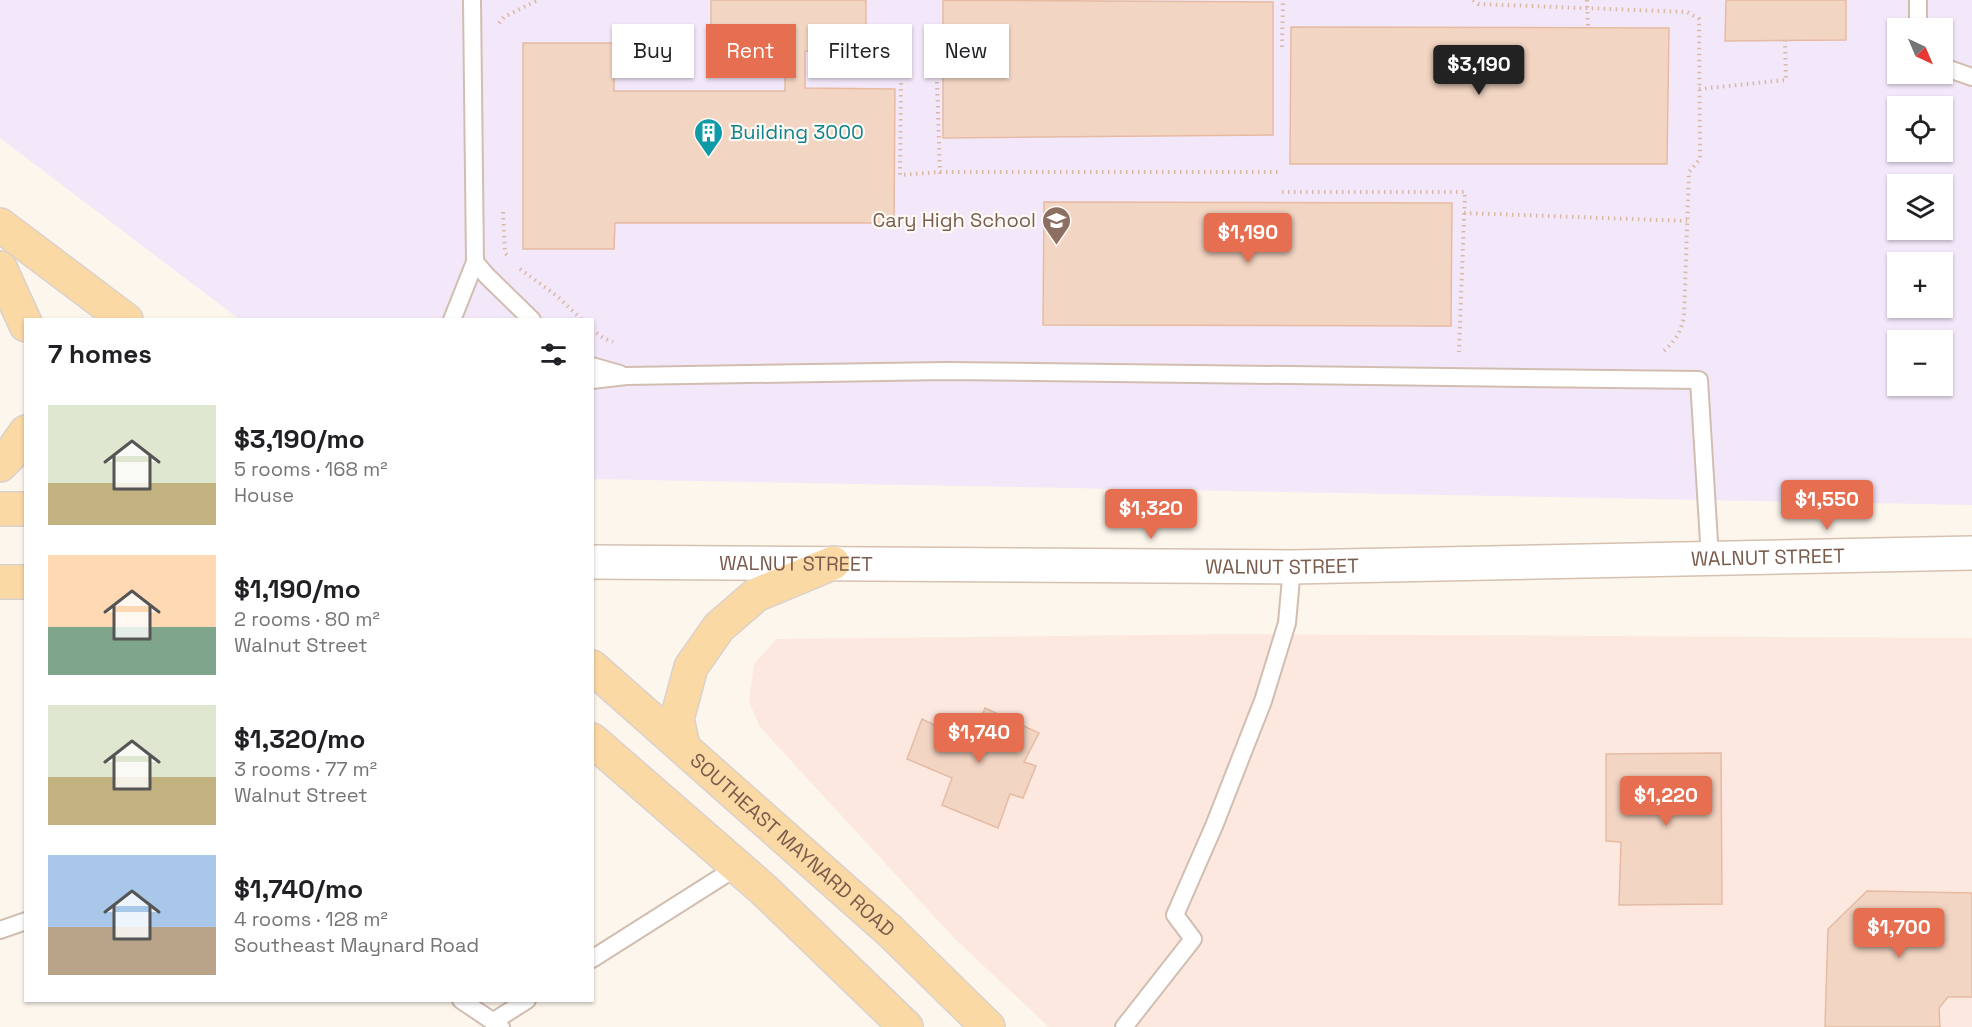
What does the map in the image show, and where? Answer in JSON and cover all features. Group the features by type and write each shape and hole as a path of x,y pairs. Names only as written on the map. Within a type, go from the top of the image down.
{"main road":[{"path":"0,225 123,318"},
{"path":"0,268 24,321"},
{"path":"0,465 24,435"},
{"path":"0,509 24,509"},
{"name":"WALNUT STREET","path":"594,562 1292,567 1972,553"},
{"path":"684,746 677,719 690,667 719,627 756,596 833,563"},
{"path":"0,582 24,582"},
{"name":"SOUTHEAST MAYNARD ROAD","path":"594,669 684,746 890,931 988,1027"},
{"path":"594,742 737,867 906,1027"}],"lane":[{"path":"453,318 475,262 472,0"},
{"path":"1918,0 1918,18"},
{"path":"1953,70 1972,76"},
{"path":"475,262 530,318"},
{"path":"594,367 626,376"},
{"path":"594,380 626,376 946,371 1699,380 1710,558"},
{"path":"1124,1027 1193,939 1175,915 1214,826 1263,701 1287,623 1292,567"},
{"path":"594,958 737,867"},
{"path":"0,930 24,922"},
{"path":"464,1002 497,1024 524,1002"}],"path":[{"path":"497,26 504,16 538,0"},
{"path":"1282,47 1283,0"},
{"path":"1473,0 1479,4 1688,12 1699,20 1700,159 1689,172 1684,316 1681,331 1672,344 1661,353 1649,353"},
{"path":"1587,0 1588,28"},
{"path":"1699,89 1786,80 1785,41"},
{"path":"937,82 940,171"},
{"path":"901,83 900,175 940,171 1282,172"},
{"path":"1282,192 1465,192 1459,352"},
{"path":"503,205 505,253 512,260"},
{"path":"1464,213 1687,221"},
{"path":"519,268 557,296 580,318"},
{"path":"594,331 603,338 621,346"},
{"path":"1447,352 1471,352"}],"shaded area":[{"name":"Cary High School","path":"0,0 1972,0 1972,505 594,479 594,318 238,318 0,138"},
{"path":"1238,634 1972,638 1972,1027 1049,1027 954,938 760,727 749,702 754,664 776,639"}],"building":[{"name":"Building 3000","path":"711,0 866,0 866,24 808,24 805,88 895,89 894,223 615,223 614,249 523,249 523,43 612,43 614,91 785,91 785,78 796,78 796,24 711,24"},
{"path":"943,0 1273,2 1273,135 943,138 943,78 1009,78 1009,24 943,24"},
{"path":"1726,0 1846,0 1846,40 1725,41"},
{"path":"1291,27 1669,28 1667,164 1290,164"},
{"path":"1044,202 1452,203 1451,326 1043,325"},
{"path":"985,708 1039,733 1024,762 1036,766 1023,798 1010,794 998,828 942,805 952,778 907,759 922,719 971,743"},
{"path":"1721,753 1722,904 1619,905 1621,842 1606,841 1606,754"},
{"path":"1867,891 1972,893 1972,997 1948,997 1939,1008 1940,1027 1825,1027 1828,929"}],"place":[{"name":"Building 3000","path":"709,158"},
{"name":"Cary High School","path":"1057,246"}]}
